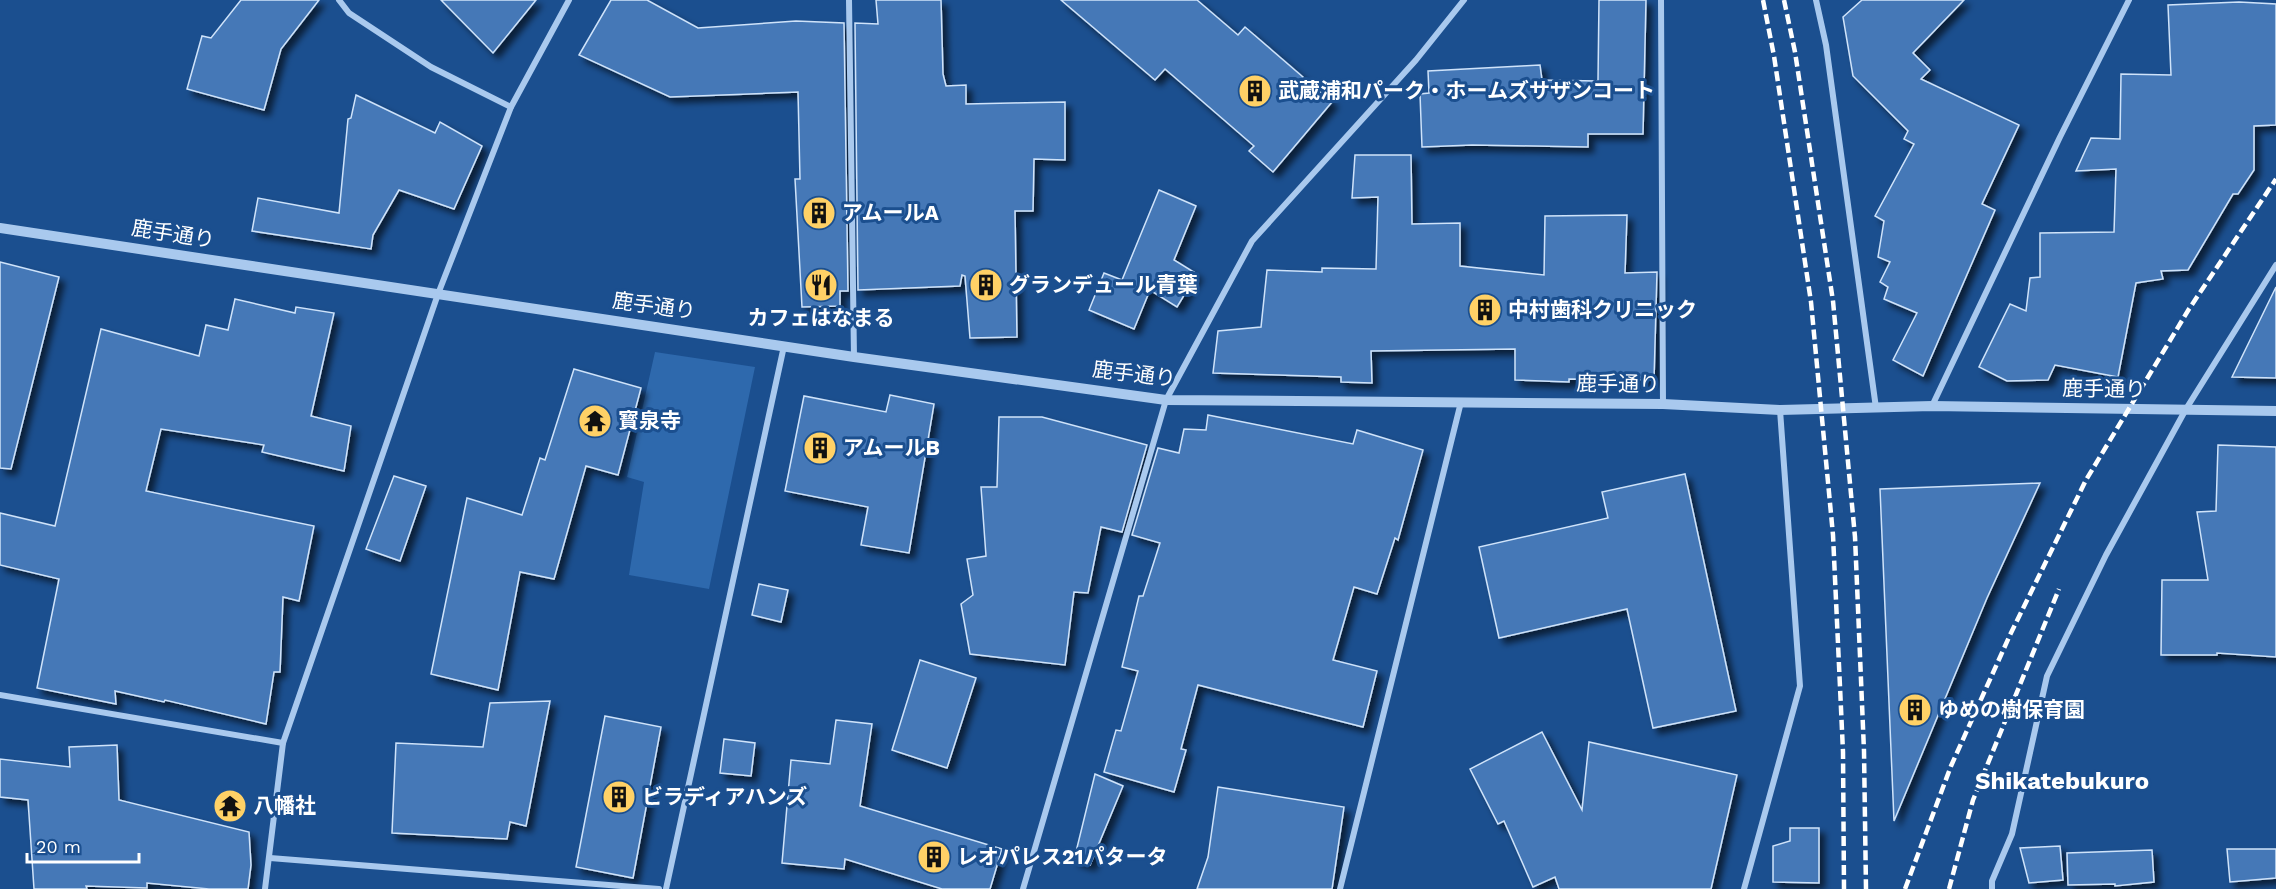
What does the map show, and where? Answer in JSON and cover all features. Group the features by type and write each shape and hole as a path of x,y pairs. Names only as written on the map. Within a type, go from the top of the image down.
{"street":[{"path":"339,0 349,13 431,67 511,107"},
{"path":"266,889 283,743 438,294 511,107 570,0"},
{"path":"849,0 854,357"},
{"path":"1023,889 1166,400 1252,241 1416,60 1464,0"},
{"path":"1661,0 1663,404"},
{"path":"1816,0 1826,45 1876,408"},
{"path":"1932,406 2055,148 2129,0"},
{"name":"鹿手通り","path":"0,228 854,357 1166,400 1663,404 1780,410 1932,406 2276,411"},
{"path":"1992,889 1992,882 2012,834 2047,676 2106,555 2186,409 2276,265"},
{"path":"666,889 784,345"},
{"path":"1340,889 1461,402"},
{"path":"1744,889 1800,687 1780,410"},
{"path":"0,695 283,743"},
{"path":"270,858 659,889"}],"shaded area":[{"path":"655,352 755,367 709,589 629,575 644,482 627,477"}],"building":[{"path":"241,0 319,0 281,49 264,110 187,89 202,36 211,38"},
{"path":"441,0 536,0 493,53"},
{"path":"611,0 647,0 698,28 796,21 844,23 848,291 840,291 840,306 802,307 795,179 800,179 798,92 670,97 579,55"},
{"path":"876,0 941,0 943,74 946,86 966,85 966,104 1065,102 1065,160 1034,159 1033,211 1015,211 1017,337 970,338 965,276 962,275 960,286 858,290 855,23 878,24"},
{"name":"武蔵浦和パーク・ホームズサザンコート","path":"1061,0 1197,0 1238,35 1245,27 1332,102 1273,172 1249,151 1254,146 1165,69 1155,80"},
{"path":"1599,0 1646,0 1643,134 1588,134 1588,147 1472,145 1422,147 1420,94 1429,93 1428,71 1540,65 1542,80 1598,81"},
{"path":"1862,0 1964,0 1913,53 1930,70 1921,79 2019,125 1982,204 1995,210 1923,376 1893,360 1917,313 1884,299 1888,287 1880,282 1890,262 1878,257 1884,221 1875,216 1914,144 1904,139 1908,131 1853,76 1843,17"},
{"path":"2239,2 2276,4 2276,125 2254,126 2254,170 2238,194 2233,194 2188,270 2161,271 2163,279 2136,283 2118,377 2055,365 2048,380 2007,381 1979,367 2010,304 2026,311 2030,278 2040,277 2040,233 2114,232 2116,169 2076,171 2091,138 2120,139 2121,74 2171,75 2168,5"},
{"path":"356,95 435,133 440,122 482,146 454,209 399,190 373,235 371,249 252,231 258,198 339,213 348,119 351,118"},
{"path":"1355,155 1411,155 1412,224 1460,223 1460,266 1544,275 1545,216 1627,215 1625,273 1657,272 1654,380 1569,379 1569,382 1515,380 1515,349 1371,351 1372,383 1341,382 1341,377 1213,373 1218,331 1261,327 1267,270 1322,272 1322,268 1376,269 1378,197 1352,198"},
{"path":"1159,190 1196,206 1174,260 1197,274 1177,307 1150,290 1134,329 1089,310 1104,273 1122,280"},
{"path":"0,262 59,277 11,469 0,468"},
{"path":"2276,287 2276,378 2232,377"},
{"path":"235,299 295,313 296,307 334,313 311,416 351,426 344,471 262,452 264,445 161,429 146,491 314,526 299,601 283,597 280,672 274,672 266,724 165,700 164,702 115,691 116,704 37,688 59,579 0,565 0,513 55,526 101,329 199,356 206,325 228,330"},
{"path":"574,369 641,388 618,475 586,466 554,579 520,572 498,690 431,674 467,498 522,515 540,458 545,460"},
{"path":"890,395 934,404 909,553 861,545 868,507 785,491 804,396 886,412"},
{"path":"1208,415 1353,444 1357,430 1423,450 1398,540 1395,538 1377,594 1354,587 1333,660 1377,671 1363,727 1198,685 1181,749 1186,750 1174,792 1104,772 1116,730 1121,731 1138,671 1122,667 1139,596 1143,596 1160,543 1132,535 1158,448 1179,453 1184,429 1206,430"},
{"path":"999,417 1042,417 1147,445 1122,532 1101,527 1088,593 1074,592 1065,665 970,654 961,604 973,595 967,559 986,556 981,487 997,487"},
{"path":"2218,445 2276,447 2276,657 2217,653 2217,655 2161,655 2162,580 2208,580 2197,512 2216,511"},
{"path":"1685,474 1736,711 1653,728 1627,609 1499,638 1479,547 1608,518 1602,492"},
{"path":"394,476 426,486 400,561 366,549"},
{"name":"ゆめの樹保育園","path":"2040,483 1987,598 1894,821 1880,489"},
{"path":"759,584 788,590 781,622 752,615"},
{"path":"920,660 976,678 947,768 892,750"},
{"path":"550,701 526,826 510,822 507,839 392,833 396,743 483,747 490,703"},
{"name":"ビラディアハンズ","path":"605,716 661,727 633,878 576,867"},
{"path":"836,720 872,724 860,806 1002,849 990,889 942,889 845,859 844,869 782,863 791,760 830,764"},
{"path":"1542,732 1582,810 1589,742 1737,775 1711,889 1559,889 1555,877 1533,887 1504,821 1498,824 1470,769"},
{"path":"724,739 755,743 751,776 720,773"},
{"path":"117,745 119,800 249,832 251,865 248,889 209,889 147,883 147,888 86,886 87,889 34,889 28,800 0,797 0,759 70,767 69,747"},
{"path":"1095,774 1123,786 1090,865 1074,860"},
{"path":"1218,787 1344,807 1332,889 1197,889 1208,857"},
{"path":"1790,828 1819,828 1819,883 1773,882 1773,846 1790,841"},
{"path":"2060,846 2063,880 2029,883 2020,848"},
{"path":"2227,849 2276,849 2276,878 2230,882"},
{"path":"2152,850 2154,882 2115,886 2115,884 2068,885 2067,853"}],"railway":[{"path":"1763,0 1774,56 1811,302 1833,535 1843,752 1844,889"},
{"path":"1784,0 1795,52 1833,301 1855,537 1864,751 1866,889"},
{"path":"1905,889 1951,766 2010,635 2086,480 2189,309 2276,179"},
{"path":"1949,889 1973,800 2059,589"}],"place":[{"name":"武蔵浦和パーク・ホームズサザンコート","path":"1255,91"},
{"name":"アムールA","path":"819,213"},
{"name":"カフェはなまる","path":"821,285"},
{"name":"グランデュール青葉","path":"986,285"},
{"name":"中村歯科クリニック","path":"1485,310"},
{"name":"寳泉寺","path":"595,421"},
{"name":"アムールB","path":"820,448"},
{"name":"ゆめの樹保育園","path":"1915,710"},
{"name":"ビラディアハンズ","path":"619,797"},
{"name":"八幡社","path":"230,806"},
{"name":"レオパレス21パタータ","path":"934,857"}],"district":[{"name":"Shikatebukuro","path":"2062,781"}]}
